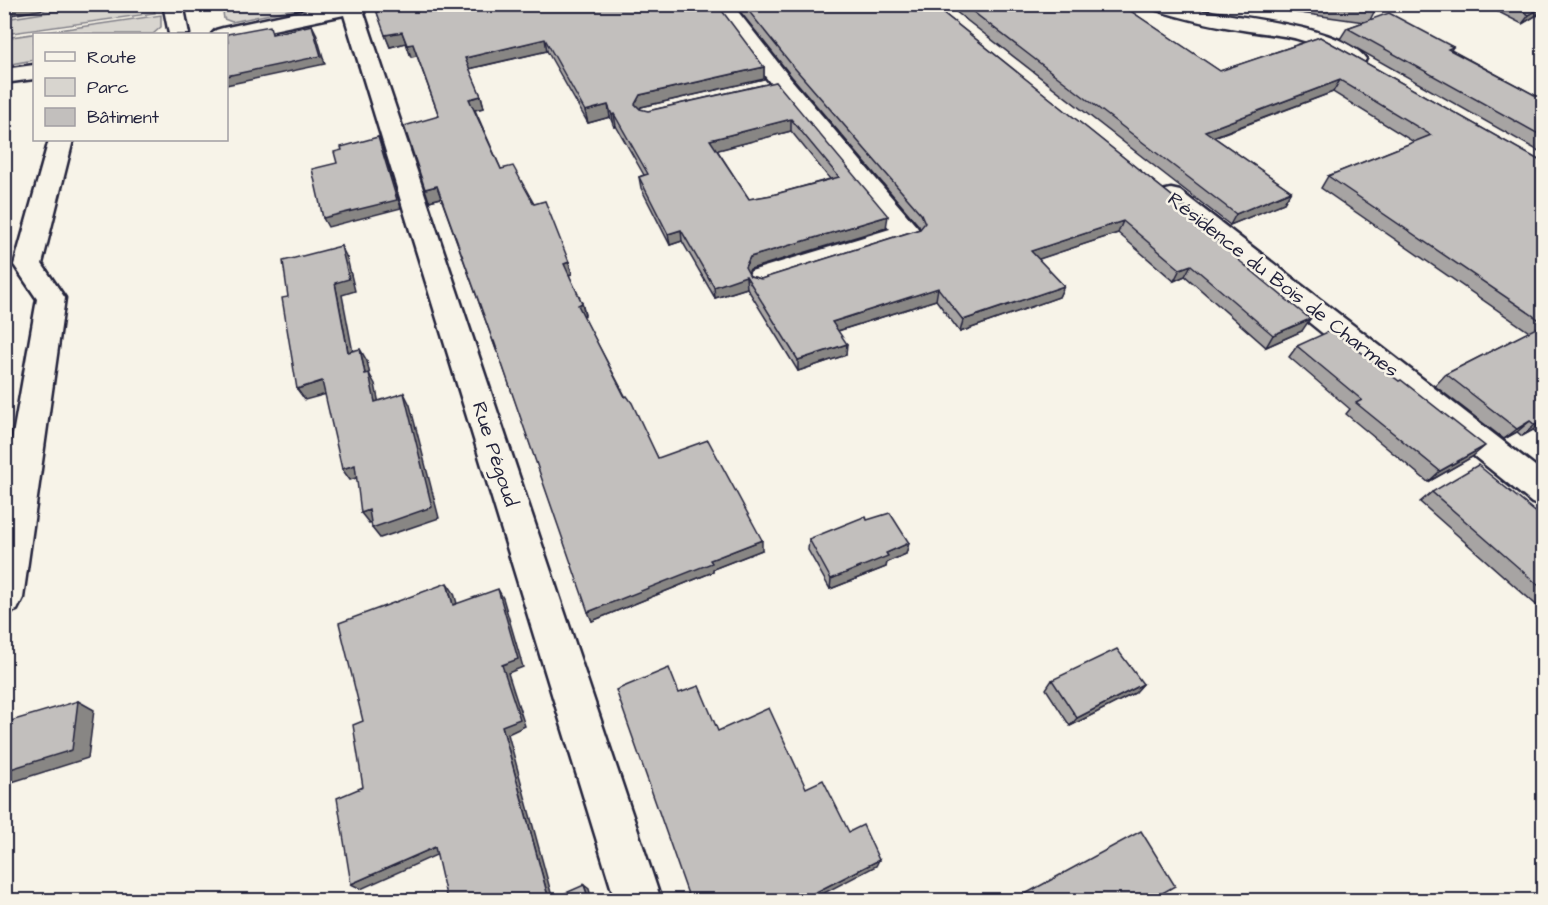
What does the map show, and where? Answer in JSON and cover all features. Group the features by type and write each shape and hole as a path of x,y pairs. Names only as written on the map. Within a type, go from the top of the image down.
{"street":[{"path":"173,4 178,33"},
{"path":"721,4 771,86 908,233 761,278"},
{"path":"1157,4 1194,16 1305,34 1326,42 1374,70"},
{"path":"228,33 359,6"},
{"name":"Rue Pégoud","path":"359,6 638,900"},
{"path":"4,76 33,72"},
{"path":"4,598 51,298 28,265 61,141"},
{"name":"Résidence du Bois de Charmes","path":"1152,182 1544,492"}],"green space":[{"path":"101,4 152,5 155,13 5,34 5,19"},
{"path":"222,4 313,5 232,22 224,19"},
{"path":"161,15 161,27 154,33 39,33"},
{"path":"33,34 33,60 5,65 5,38"}],"building":[{"path":"374,4 717,4 764,67 640,95 635,104 640,109 648,111 776,82 888,216 750,257 745,267 750,276 761,279 920,229 925,223 921,214 792,65 743,4 932,4 1208,225 1203,227 1310,319 1273,335 1191,265 1180,269 1123,221 1031,251 1064,286 963,320 938,288 832,322 847,344 798,360 746,276 714,287 681,230 668,234 639,177 648,174 614,114 612,115 608,105 585,111 545,39 465,58 481,96 469,99 501,169 513,166 534,204 545,201 569,262 564,264 582,303 578,305 625,397 627,396 632,403 658,458 708,440 762,540 710,560 712,563 588,612 494,341 437,186 425,189 404,126 439,116 413,44 407,45 402,32 385,35","holes":["791,119 839,177 749,199 710,140"]},
{"path":"963,4 1120,4 1220,71 1320,37 1544,163 1544,323 1328,176 1431,135 1340,80 1205,131 1291,191 1236,214"},
{"path":"1334,4 1371,4 1376,7 1375,10"},
{"path":"1509,4 1544,4 1544,6 1529,15"},
{"path":"1389,13 1453,47 1448,49 1544,100 1544,137 1347,28"},
{"path":"312,25 321,56 228,76 228,34 270,26 272,34"},
{"path":"378,137 397,200 323,218 312,169 337,163 334,152 342,150 341,147"},
{"path":"341,246 349,279 335,283 348,352 360,349 365,374 369,373 375,402 404,393 432,507 372,528 369,510 361,513 355,465 342,469 322,381 297,389 282,298 288,297 283,261"},
{"path":"1544,324 1544,420 1535,425 1530,421 1517,429 1446,374"},
{"path":"1332,330 1399,381 1401,380 1485,446 1440,471 1356,403 1362,400 1297,346"},
{"path":"1478,465 1544,519 1544,590 1432,492"},
{"path":"890,513 909,543 886,553 888,556 831,579 809,539 866,516 867,520"},
{"path":"447,583 453,605 498,589 518,659 502,665 520,719 502,726 549,900 447,900 435,847 351,884 337,798 363,787 353,725 363,721 339,623"},
{"path":"1117,649 1143,684 1077,718 1052,680"},
{"path":"669,668 679,693 699,686 718,731 769,708 806,788 823,780 849,832 863,825 879,860 814,893 818,900 690,900 616,690"},
{"path":"78,701 72,750 4,771 4,723"},
{"path":"1141,831 1175,886 1150,900 1014,900"},
{"path":"584,885 589,900 550,900"}]}
